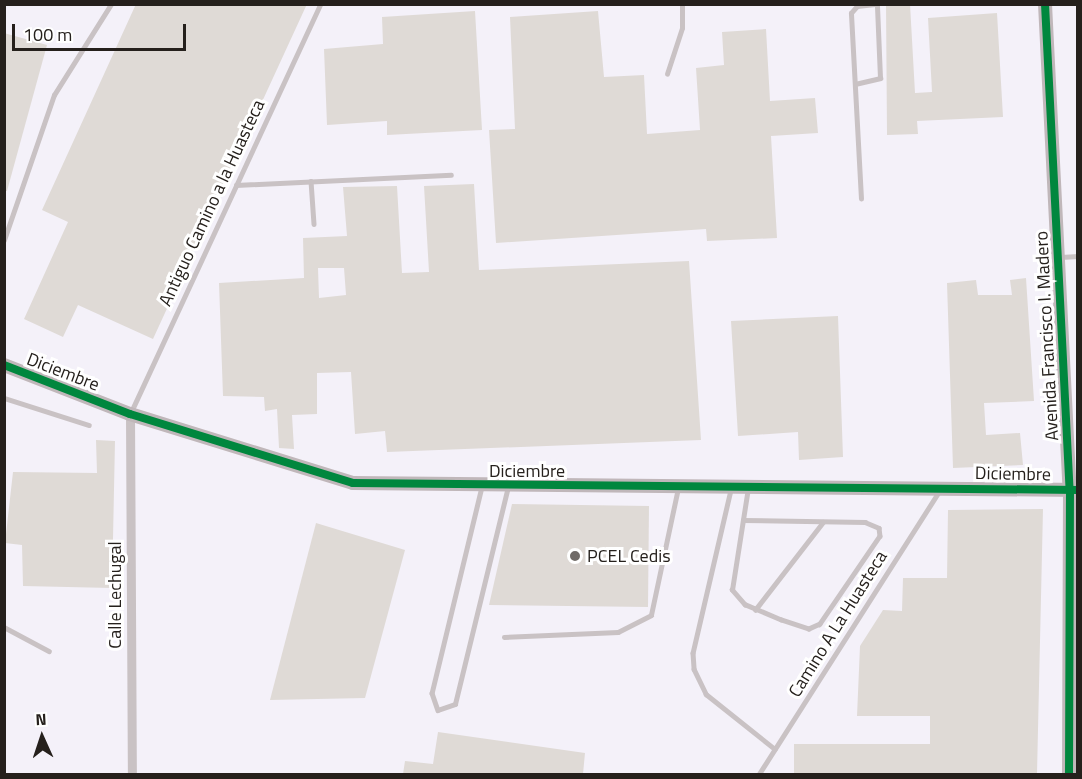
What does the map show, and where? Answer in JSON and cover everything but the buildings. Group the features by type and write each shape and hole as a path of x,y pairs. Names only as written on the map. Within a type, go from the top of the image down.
{"street":[{"name":"Avenida Francisco I. Madero","path":"1045,4 1058,257 1074,490 1073,734 1069,774"},
{"name":"Diciembre","path":"4,365 130,414 353,483 678,488 1074,490"},
{"name":"Calle Lechugal","path":"130,414 132,774"}],"lane":[{"path":"4,240 54,95 111,4"},
{"name":"Antiguo Camino a la Huasteca","path":"130,414 320,4"},
{"path":"667,74 682,28 681,4"},
{"path":"855,84 880,78 877,5 852,8 855,84 861,199"},
{"path":"236,184 451,175"},
{"path":"311,181 314,224"},
{"path":"1058,257 1077,256"},
{"path":"4,398 89,425"},
{"path":"483,486 432,693 438,710 454,704 508,486"},
{"path":"504,637 618,632 651,615 678,488"},
{"path":"731,488 693,653 694,669 706,694 775,749"},
{"path":"743,520 865,522 879,528 880,536 820,624 802,627 755,609 732,590 748,488"},
{"name":"Camino A La Huasteca","path":"759,774 940,489"},
{"path":"755,609 823,522"},
{"path":"4,627 50,651"}],"shaded area":[{"path":"5,5 1077,5 1077,774 5,774"}],"cycle path":[{"path":"1045,4 1070,490 1069,774"},
{"path":"4,365 130,414 353,483 1078,490"}],"place":[{"name":"PCEL Cedis","path":"575,556"}]}
